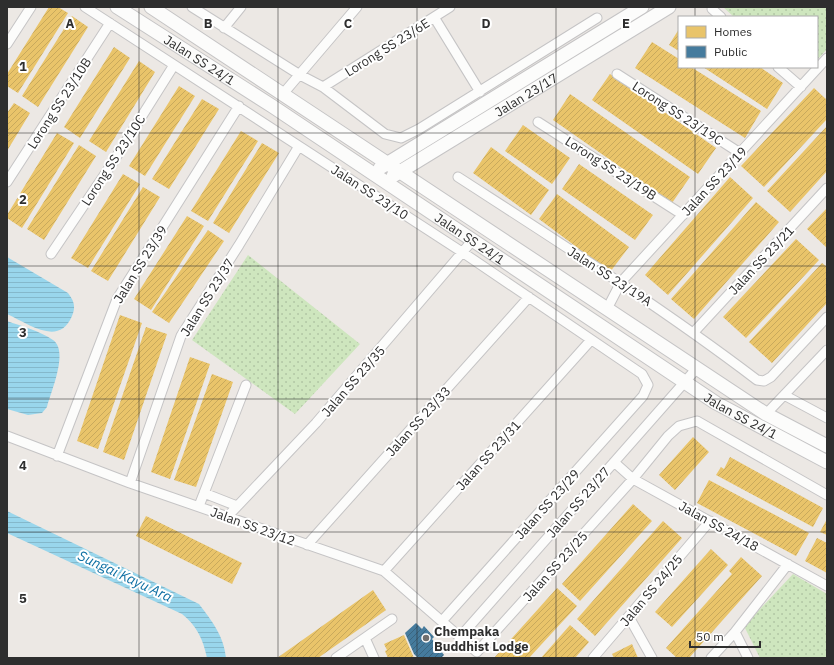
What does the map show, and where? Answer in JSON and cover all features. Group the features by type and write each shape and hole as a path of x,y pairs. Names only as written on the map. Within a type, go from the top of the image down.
{"main road":[{"name":"Jalan SS 24/1","path":"117,7 272,106 716,403 827,462"},
{"name":"Jalan SS 24/1","path":"151,7 398,172 766,414 827,446"},
{"name":"Jalan 23/17","path":"372,174 385,163 642,7"},
{"name":"Jalan 23/17","path":"385,183 398,172 669,7"}],"street":[{"path":"7,44 31,7"},
{"name":"Jalan SS 23/10","path":"85,7 462,252 642,374 648,385"},
{"path":"192,7 300,75 323,87 385,134 401,138 419,129 480,92 597,18"},
{"path":"224,28 241,7"},
{"path":"282,95 357,7"},
{"name":"Lorong SS 23/6E","path":"323,87 437,12 450,7"},
{"path":"712,9 720,16"},
{"path":"437,12 480,92"},
{"name":"Lorong SS 23/10B","path":"7,182 110,23"},
{"name":"Jalan SS 23/19","path":"607,309 621,282 827,58"},
{"name":"Lorong SS 23/10C","path":"51,254 113,162 174,65"},
{"path":"779,68 801,87"},
{"name":"Lorong SS 23/19C","path":"617,74 740,153"},
{"name":"Jalan SS 23/39","path":"57,456 117,299 239,106"},
{"name":"Lorong SS 23/19B","path":"538,122 683,215"},
{"name":"Jalan SS 23/37","path":"130,482 181,336 300,146"},
{"name":"Jalan SS 23/19A","path":"458,177 621,282 694,332 757,380 764,381 771,377 827,317"},
{"name":"Jalan SS 23/21","path":"694,332 827,188"},
{"name":"Jalan SS 23/35","path":"228,516 316,424 472,241"},
{"name":"Jalan SS 23/33","path":"307,545 529,297"},
{"name":"Jalan SS 23/31","path":"384,571 591,340"},
{"path":"766,414 827,350"},
{"name":"Jalan SS 23/27","path":"460,637 697,368"},
{"path":"199,506 246,385"},
{"name":"Jalan SS 23/29","path":"442,621 642,396 648,385"},
{"path":"784,395 827,418"},
{"name":"Jalan SS 24/1","path":"633,479 668,436 679,426 697,421 827,495"},
{"name":"Jalan SS 23/12","path":"7,436 57,456 384,571 477,652"},
{"name":"Jalan SS 24/18","path":"614,462 633,479 827,586"},
{"name":"Jalan SS 23/25","path":"477,652 633,479"},
{"path":"204,494 237,506"},
{"name":"Jalan SS 24/25","path":"593,658 710,521"},
{"path":"711,658 735,632 788,564"},
{"path":"629,616 652,658"},
{"path":"336,658 392,619"},
{"path":"735,632 748,658"},
{"path":"365,638 374,658"}],"green space":[{"path":"723,7 827,7 827,49 818,59 818,16 733,16"},
{"path":"248,255 360,344 295,414 192,340"},
{"path":"793,574 827,594 827,658 760,658 744,626"}],"water":[{"path":"7,257 68,293 74,306 72,316 66,325 59,330 52,332 34,327 7,314"},
{"path":"7,321 42,334 53,340 58,345 58,372 47,407 42,413 28,415 7,409"},
{"name":"Sungai Kayu Ara","path":"7,511 199,604 213,623 220,636 226,658 207,658 199,633 192,623 182,614 7,533"}],"building: Homes":[{"path":"49,7 58,7 68,13 18,93 7,86 7,74"},
{"path":"72,16 88,27 38,107 22,96"},
{"path":"678,31 678,50 669,45"},
{"path":"652,42 678,58 678,68 693,68 761,111 745,138 635,68"},
{"path":"114,47 130,58 80,138 64,127"},
{"path":"139,61 155,72 106,152 89,141"},
{"path":"705,68 761,68 783,83 767,109"},
{"path":"610,74 716,148 698,174 592,100"},
{"path":"179,86 195,96 145,176 129,166"},
{"path":"814,88 827,100 827,119 764,187 741,166"},
{"path":"570,94 690,177 672,203 553,120"},
{"path":"202,99 219,109 169,189 152,179"},
{"path":"14,103 30,113 7,151 7,113"},
{"path":"523,125 570,158 552,184 505,151"},
{"path":"827,126 827,171 790,212 767,191"},
{"path":"241,131 258,141 208,221 191,211"},
{"path":"57,133 74,143 22,228 7,218 7,215"},
{"path":"262,143 279,153 229,233 213,223"},
{"path":"79,145 96,156 44,240 27,229"},
{"path":"491,147 549,190 531,215 473,173"},
{"path":"579,164 653,215 635,240 562,189"},
{"path":"123,174 140,184 88,268 71,258"},
{"path":"730,177 753,198 668,295 645,275"},
{"path":"143,187 160,197 108,281 91,271"},
{"path":"557,194 629,247 610,272 539,219"},
{"path":"756,202 779,222 694,319 671,299"},
{"path":"827,208 827,248 807,229"},
{"path":"187,216 204,226 151,310 134,299"},
{"path":"208,230 224,241 169,323 152,312"},
{"path":"796,239 819,260 746,338 723,317"},
{"path":"822,263 827,267 827,303 772,363 749,342"},
{"path":"120,315 142,323 98,449 77,441"},
{"path":"146,327 167,334 124,460 103,452"},
{"path":"190,357 210,364 170,479 151,472"},
{"path":"212,374 233,382 196,487 174,480"},
{"path":"693,437 709,452 675,490 659,475"},
{"path":"730,457 823,508 813,527 716,475 721,467 724,469"},
{"path":"709,480 809,533 796,556 697,503"},
{"path":"633,504 652,521 580,601 562,584"},
{"path":"146,516 242,563 232,584 136,536"},
{"path":"827,519 827,535 820,532"},
{"path":"663,521 682,538 595,636 577,619"},
{"path":"817,538 827,543 827,573 805,561"},
{"path":"711,549 728,565 672,627 655,612"},
{"path":"741,557 762,576 689,658 677,658 666,648 732,574 729,571"},
{"path":"557,588 577,606 529,658 494,658"},
{"path":"373,590 386,610 365,625 318,658 277,658"},
{"path":"570,625 589,642 575,658 541,658"},
{"path":"404,635 414,658 388,658 385,651 387,650 384,644"},
{"path":"632,644 638,658 614,658 612,654"}],"building: Public":[{"path":"416,623 422,629 424,626 434,637 432,639 444,655 441,658 418,658 414,654 405,633"}],"place":[{"name":"Chempaka Buddhist Lodge","path":"426,638"}]}
